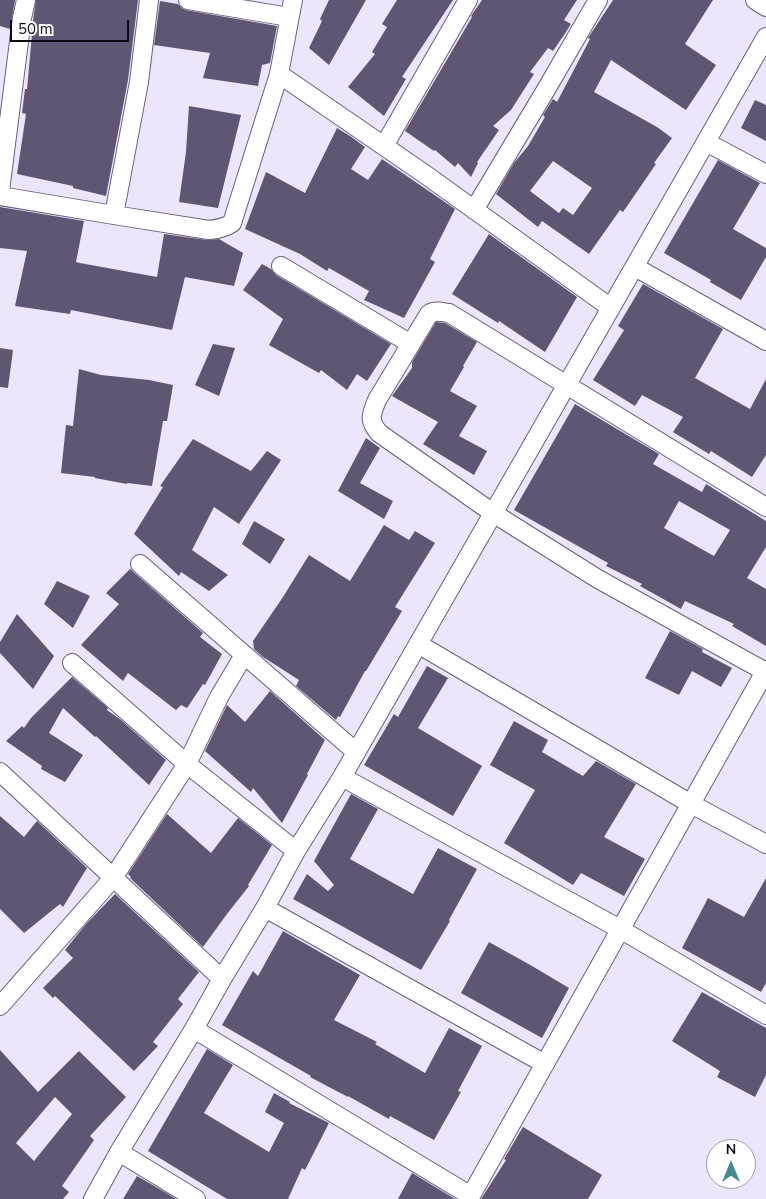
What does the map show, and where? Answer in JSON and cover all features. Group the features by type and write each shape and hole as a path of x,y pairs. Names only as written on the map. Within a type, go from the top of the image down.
{"street":[{"path":"0,191 26,0"},
{"path":"114,215 139,82 149,0"},
{"path":"188,0 289,17"},
{"path":"0,196 209,230 221,228 232,223 280,74 293,0"},
{"path":"384,146 468,0"},
{"path":"474,210 598,0"},
{"path":"756,0 766,7"},
{"path":"93,1199 119,1152 265,908 296,851 342,777 766,37"},
{"path":"280,74 611,308"},
{"path":"706,142 766,174"},
{"path":"281,266 411,344"},
{"path":"635,266 766,341"},
{"path":"194,1029 470,1198 766,671 598,579 493,513 379,433 371,420 377,400 428,314 438,311 449,314 766,507"},
{"path":"140,564 356,752"},
{"path":"418,644 691,804 766,844"},
{"path":"0,1006 113,878 187,764 219,697 244,655"},
{"path":"72,662 187,764 296,851"},
{"path":"0,772 222,979"},
{"path":"342,777 620,929 766,1015"},
{"path":"265,908 545,1064"},
{"path":"119,1152 196,1199"}],"building":[{"path":"0,0 15,0 10,29 0,26"},
{"path":"36,0 138,0 128,80 106,196 73,188 73,186 17,174 26,114 22,113 25,89 27,89 31,34"},
{"path":"329,0 366,0 329,65 309,48 322,21 320,19"},
{"path":"397,0 453,0 402,77 406,79 384,116 348,87 375,54 372,52 387,27 382,24"},
{"path":"482,0 577,0 564,20 571,24 564,35 553,51 548,48 530,72 534,74 511,110 493,126 499,130 477,162 471,177 458,163 455,167 435,150 405,131"},
{"path":"613,0 713,0 685,44 716,65 686,110 611,60 594,92 657,127 672,138 623,212 620,210 589,254 542,221 538,227 496,194 514,163 528,146 553,99 557,102 590,39 588,38","holes":["553,161 592,188 573,215 563,208 559,213 530,191"]},
{"path":"160,1 178,4 186,10 277,26 270,63 262,65 258,86 203,78 210,53 154,45"},
{"path":"755,100 766,105 766,141 741,128"},
{"path":"189,106 241,115 218,208 179,202 186,152"},
{"path":"337,128 365,147 351,169 368,180 382,159 455,209 430,259 435,262 404,318 364,300 369,291 329,268 327,271 300,254 245,229 266,172 305,193"},
{"path":"718,160 760,183 733,229 766,248 766,257 741,300 664,253"},
{"path":"0,207 84,221 76,262 80,263 157,277 164,234 207,240 219,239 243,253 234,286 185,277 172,330 71,310 70,314 15,306 27,251 0,248"},
{"path":"489,234 577,297 545,352 499,321 498,323 452,294"},
{"path":"262,264 271,269 276,275 391,344 367,381 357,374 347,390 321,370 319,373 269,345 283,319 243,290"},
{"path":"643,284 723,329 695,378 750,409 766,379 766,455 752,477 711,451 709,454 673,432 683,417 642,395 635,406 593,380 624,330 618,326"},
{"path":"436,322 445,323 477,342 450,391 477,406 459,436 487,451 474,475 423,444 438,422 392,396 412,368 412,362"},
{"path":"213,344 235,348 219,396 195,385"},
{"path":"0,348 13,350 8,388 0,387"},
{"path":"79,369 101,375 149,380 173,385 167,421 163,421 152,486 127,484 95,477 61,473 66,425 73,426"},
{"path":"575,404 659,454 653,464 702,492 706,484 766,521 766,547 747,578 766,589 766,646 732,626 734,624 685,601 681,609 640,586 642,584 606,566 608,563 514,510","holes":["679,501 730,530 714,556 664,528"]},
{"path":"366,438 380,448 360,483 393,501 384,519 338,491"},
{"path":"193,439 251,471 267,451 281,460 239,524 214,507 192,550 228,575 209,591 181,572 179,576 134,534 163,487 160,486"},
{"path":"254,521 285,539 270,564 242,544"},
{"path":"384,525 409,540 415,531 435,543 395,607 402,611 365,671 340,717 338,716 336,720 296,686 299,680 254,649 253,641 309,555 350,581"},
{"path":"130,569 203,633 200,637 222,654 205,685 203,684 187,708 181,705 176,710 128,673 123,681 81,645 119,604 106,593"},
{"path":"57,581 90,596 73,628 44,604"},
{"path":"17,614 54,656 33,689 0,653 0,642"},
{"path":"670,631 703,649 702,652 732,668 721,687 692,671 679,695 645,678"},
{"path":"427,666 448,678 418,728 482,766 453,816 364,765 394,714 398,717"},
{"path":"72,677 108,708 107,710 166,760 149,785 63,708 49,733 83,755 65,782 41,769 42,766 6,741 22,726 24,728 31,718"},
{"path":"270,691 325,740 282,823 253,788 251,792 205,751 227,705 245,722"},
{"path":"514,721 548,740 542,752 583,776 596,761 636,784 604,837 645,859 624,896 581,873 573,885 504,843 535,790 490,765"},
{"path":"351,794 378,809 350,859 413,894 438,848 477,869 450,921 421,970 293,899 307,874 328,891 334,885 314,861"},
{"path":"167,814 211,853 238,818 272,845 249,886 203,947 128,874"},
{"path":"0,816 24,837 37,821 87,868 63,907 60,904 24,933 0,909"},
{"path":"766,878 766,983 761,992 682,948 708,898 744,917"},
{"path":"115,894 199,972 178,999 183,1004 153,1042 158,1046 134,1071 55,996 53,998 43,988 73,958 65,950 86,924"},
{"path":"283,931 360,975 334,1020 377,1042 375,1044 425,1073 449,1028 482,1046 458,1091 461,1092 434,1140 390,1116 389,1119 310,1077 222,1025 253,971 258,976"},
{"path":"489,942 569,988 542,1038 461,993"},
{"path":"702,992 766,1028 766,1075 755,1097 717,1077 720,1071 672,1041"},
{"path":"207,1049 233,1065 204,1113 269,1152 284,1123 265,1112 274,1093 289,1103 329,1123 305,1170 302,1168 288,1199 227,1199 148,1151"},
{"path":"0,1050 38,1092 79,1051 126,1097 90,1136 94,1140 62,1186 69,1192 63,1199 0,1199","holes":["55,1097 72,1114 34,1161 16,1143"]},
{"path":"523,1127 602,1175 588,1199 481,1199 506,1160 504,1159"},
{"path":"412,1173 455,1199 398,1199"},
{"path":"137,1176 168,1194 176,1199 123,1199"}]}
